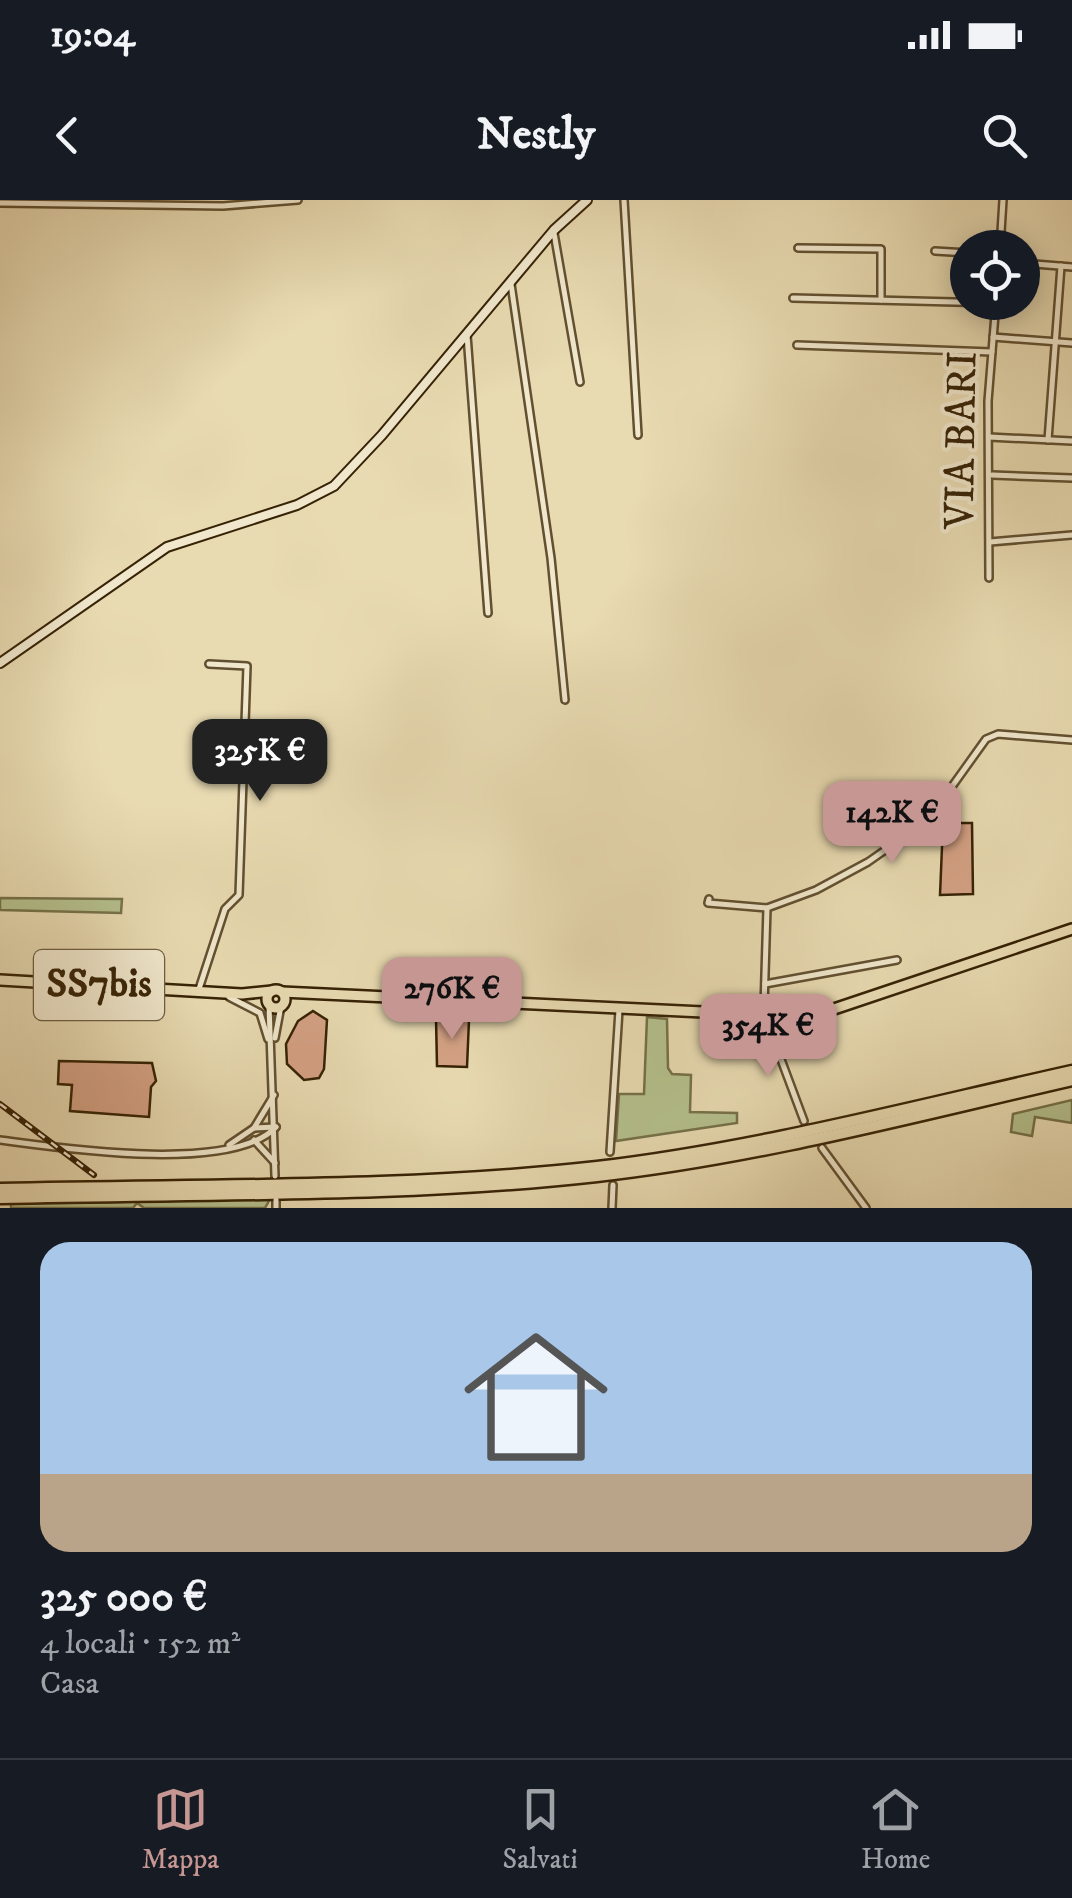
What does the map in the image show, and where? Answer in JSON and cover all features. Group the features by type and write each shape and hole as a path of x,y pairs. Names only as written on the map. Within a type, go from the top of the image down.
{"highway":[{"path":"5,1193 443,1179 600,1166 744,1144 1072,1071"},
{"path":"5,1193 459,1187 601,1176 746,1153 1072,1080"}],"main road":[{"path":"0,663 150,557 298,505 334,486 576,204 587,200"},
{"name":"SS7bis","path":"0,980 242,994 277,992 318,997 812,1014 1072,929"},
{"path":"269,1004 277,992"},
{"path":"277,992 282,1006"},
{"name":"SS7bis","path":"242,994 282,1006 318,997"}],"street":[{"path":"0,202 298,200"},
{"path":"624,200 638,436"},
{"path":"1001,230 1003,200"},
{"path":"554,230 580,382"},
{"path":"798,248 881,249 881,300"},
{"path":"935,251 950,252"},
{"path":"1040,264 1072,266"},
{"path":"1048,440 1062,266"},
{"path":"511,281 551,558 565,700"},
{"path":"793,298 950,302"},
{"name":"VIA BARI","path":"990,578 989,438 994,320"},
{"path":"466,335 488,613"},
{"path":"993,337 1072,342"},
{"path":"797,345 992,352"},
{"path":"989,438 1072,441"},
{"path":"992,475 1072,478"},
{"path":"990,542 1072,535"},
{"path":"198,992 225,908 239,895 248,666 209,664"},
{"path":"709,899 708,903 767,908 816,890 910,836 928,820 986,739 998,734 1072,740"},
{"path":"767,908 766,1015 804,1121"},
{"path":"764,984 897,960"},
{"path":"212,992 248,1004 260,1013 273,1056"},
{"path":"269,1004 275,1176"},
{"path":"273,1056 282,1006"},
{"path":"610,1152 618,1009"},
{"path":"226,1146 254,1128 274,1093"},
{"path":"254,1128 276,1127"},
{"path":"0,1140 135,1156 226,1146 254,1140 276,1127"},
{"path":"254,1140 275,1163"},
{"path":"822,1148 866,1208"},
{"path":"612,1208 613,1185"},
{"path":"276,1200 276,1208"}],"green space":[{"path":"0,898 122,899 121,913 0,910"},
{"path":"647,1017 667,1019 668,1068 672,1074 691,1075 690,1112 737,1113 737,1123 616,1141 619,1094 644,1094"},
{"path":"1072,1100 1072,1123 1035,1117 1032,1136 1011,1132 1013,1114"},
{"path":"270,1199 265,1208 144,1208 137,1203 133,1208 11,1208 11,1204"}],"building":[{"path":"943,823 972,823 973,894 940,895"},
{"path":"313,1011 327,1020 324,1069 319,1078 304,1080 287,1064 286,1044 298,1021"},
{"path":"436,1018 469,1020 467,1067 437,1066"},
{"path":"59,1061 152,1063 156,1081 151,1087 149,1117 70,1111 72,1085 58,1084"}],"railway":[{"path":"0,1104 94,1175"}]}
